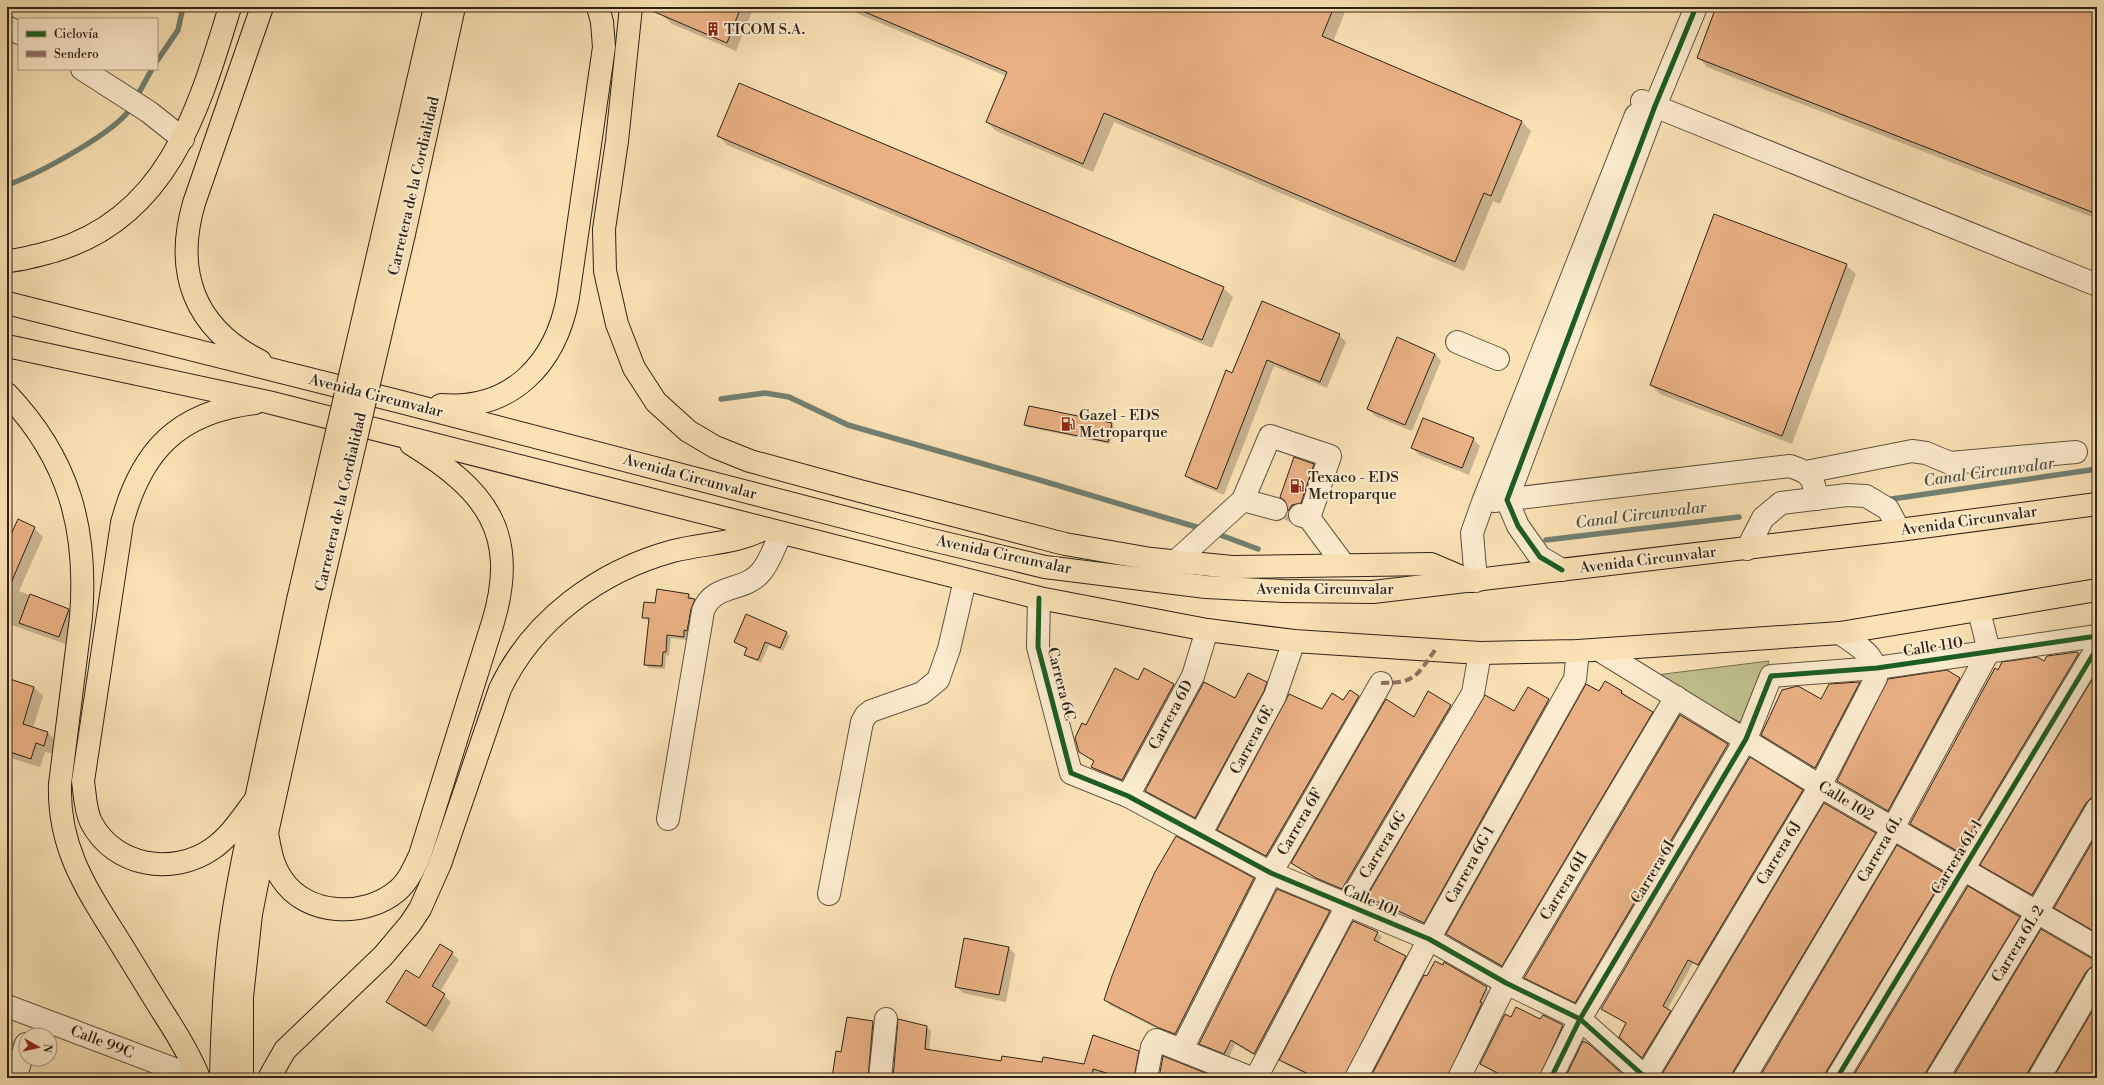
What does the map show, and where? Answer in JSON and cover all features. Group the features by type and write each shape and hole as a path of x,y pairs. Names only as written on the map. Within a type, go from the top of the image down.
{"main road":[{"path":"7,261 33,257 65,247 96,233 118,219 130,209 156,180 183,139 203,94 230,7"},
{"path":"262,7 188,222 185,252 187,269 195,296 217,330 242,350 286,374"},
{"path":"430,7 439,31"},
{"name":"Carretera de la Cordialidad","path":"435,7 439,31"},
{"name":"Carretera de la Cordialidad","path":"221,1078 223,1017 230,944 240,871 256,799 307,602 394,231 439,31 454,7"},
{"path":"439,31 458,7"},
{"path":"401,402 449,406 483,402 498,397 522,383 534,371 556,337 568,297 604,47 602,22 598,7"},
{"path":"631,7 629,43 604,229 605,271 610,300 627,354 634,368 656,402 688,431 715,446 745,459 860,492 1065,544 1150,559 1232,567 1431,564 1474,581"},
{"name":"Avenida Circunvalar","path":"7,303 401,402 924,538 1045,567 1206,587 1283,591 1373,592 1747,549 2097,504"},
{"name":"Avenida Circunvalar","path":"7,346 268,402 391,432 772,531 1039,598 1207,630 1294,641 1480,653 1588,651 1840,633 1979,611 2097,590"},
{"path":"7,394 36,430 60,470 73,501 82,551 83,584 81,617 60,784 60,808 65,839 86,889 177,1034 198,1078"},
{"path":"256,799 233,829 213,848 184,863 174,865 151,864 127,856 116,850 97,832 88,811 83,781 122,524 137,477 161,444 184,427 209,414 225,408 268,402"},
{"path":"268,833 273,861 283,880 297,895 313,904 332,908 358,908 382,901 398,890 407,880 420,855 493,622 499,596 501,567 498,540 489,514 473,491 451,471 391,432"},
{"path":"748,492 834,484"},
{"path":"860,492 924,538"},
{"path":"269,1078 286,1050 383,956 410,924 420,908 440,864 500,689 513,664 537,634 573,599 618,571 653,557 689,547 728,542 772,531"},
{"name":"Carretera de la Cordialidad","path":"242,1078 242,997 251,914 268,833 307,602"}],"street":[{"path":"1562,570 1540,557 1518,526 1507,500 1681,7"},
{"path":"1474,581 1472,533 1483,502 1648,104 1696,7"},
{"path":"7,27 18,32"},
{"path":"84,70 149,112 183,139"},
{"path":"1648,104 2097,285"},
{"path":"1457,342 1498,359"},
{"path":"1175,562 1244,500 1270,436 1330,456 1304,516 1344,566"},
{"path":"1806,472 1912,451 1926,453 1950,463 2076,452"},
{"path":"1483,502 1790,466 1806,472 1814,482 1817,499"},
{"path":"1747,549 1763,518 1781,504 1847,495 1866,496 1888,509 1899,530"},
{"path":"1244,500 1276,509"},
{"path":"668,819 703,611 706,602 712,596 754,578 762,572 772,531"},
{"path":"829,894 862,722 866,715 872,711 922,693 938,680 949,649 965,580"},
{"name":"Carrera 6C","path":"1039,598 1038,647 1071,773"},
{"path":"1979,611 1989,651"},
{"name":"Carrera 6D","path":"1128,796 1193,676 1207,630"},
{"path":"1840,633 1873,659 1877,668"},
{"name":"Calle 110","path":"1771,676 1877,668 2097,636"},
{"name":"Carrera 6E","path":"1200,835 1275,696 1294,641"},
{"name":"Carrera 6L 1","path":"1837,1078 2097,648"},
{"name":"Calle 102","path":"1588,651 1676,697 1820,786 2097,947"},
{"name":"Carrera 6G 1","path":"1356,1078 1429,939 1575,680 1588,651"},
{"name":"Carrera 6L","path":"1744,1078 1893,828 1989,651"},
{"name":"Carrera 6G","path":"1256,1078 1348,904 1473,693 1480,653"},
{"name":"Carrera 6J","path":"1645,1078 1820,786 1876,678 1877,668"},
{"name":"Carrera 6I","path":"1551,1078 1580,1019 1746,739 1771,676"},
{"name":"Carrera 6F","path":"1182,1050 1271,873 1381,683"},
{"name":"Carrera 6H","path":"1459,1078 1506,983 1676,697"},
{"name":"Calle 101","path":"1071,773 1128,796 1271,873 1429,939 1506,983 1580,1019 1645,1078"},
{"name":"Carrera 6L 2","path":"1937,1078 2097,809"},
{"path":"2039,1078 2097,978"},
{"name":"Calle 99C","path":"7,1006 32,1026 198,1078"},
{"path":"880,1078 886,1019"},
{"path":"1146,1078 1152,1047 1156,1040 1251,1078"},
{"path":"15,1078 19,1067"}],"green space":[{"path":"1769,661 1746,725 1648,676"}],"building":[{"name":"TICOM S.A.","path":"643,7 741,7 727,43"},
{"path":"853,7 1334,7 1322,36 1522,121 1491,196 1484,193 1455,262 1104,113 1083,164 986,122 1007,72"},
{"path":"1716,7 2097,7 2097,214 1697,58"},
{"path":"739,83 1224,287 1202,340 717,136"},
{"path":"1714,214 1847,264 1782,436 1650,385"},
{"path":"1262,301 1340,334 1320,382 1267,360 1217,489 1185,476 1226,370 1232,373"},
{"path":"1397,337 1435,354 1405,425 1367,409"},
{"name":"Gazel - EDS Metroparque","path":"1029,406 1112,423 1108,442 1024,425"},
{"path":"1423,418 1474,438 1462,468 1411,448"},
{"path":"1294,457 1314,464 1301,503 1292,505 1288,511 1285,501 1280,497"},
{"path":"18,519 35,527 8,590 7,543"},
{"path":"657,589 689,594 688,598 695,599 691,609 687,631 684,630 684,637 667,635 666,652 663,652 662,666 644,665 649,618 642,618 644,602 655,603"},
{"path":"30,594 69,609 59,637 19,623"},
{"path":"746,614 787,632 780,648 765,642 758,660 744,655 747,648 734,642"},
{"path":"2079,653 1959,852 1910,824 1995,668 1998,670 2002,662 2037,657 2044,661 2047,656"},
{"path":"1115,668 1138,680 1144,668 1174,684 1122,780 1091,767 1094,761 1079,752 1075,738 1082,723 1086,725"},
{"path":"1947,670 1960,678 1888,811 1837,781 1888,679"},
{"path":"1248,673 1267,682 1264,691 1195,818 1145,791 1204,682 1235,698"},
{"path":"2096,673 2097,797 2091,798 2086,803 2032,895 1980,865"},
{"path":"7,678 34,687 23,724 48,732 44,746 36,743 31,759 7,751"},
{"path":"1605,681 1622,691 1621,693 1653,712 1502,966 1446,934 1586,684 1599,691"},
{"path":"1860,682 1815,768 1761,735 1782,690 1798,686 1821,699 1829,684"},
{"path":"1528,687 1549,699 1424,923 1392,908 1391,910 1367,896 1485,695 1514,711"},
{"path":"1350,690 1359,696 1266,856 1217,830 1289,694 1322,709 1332,693 1343,700"},
{"path":"1428,691 1451,705 1342,889 1316,878 1291,863 1386,699 1414,717"},
{"path":"1680,715 1728,744 1575,1003 1524,978"},
{"path":"1750,757 1803,790 1698,965 1688,960 1663,1006 1671,1011 1642,1058 1619,1037 1626,1023 1601,1009"},
{"path":"1824,803 1876,833 1733,1072 1732,1078 1665,1078 1661,1076"},
{"path":"2097,834 2097,933 2054,908"},
{"path":"1176,836 1254,878 1175,1034 1159,1028 1104,1000 1141,903 1155,872"},
{"path":"1897,845 1946,874 1826,1072 1825,1078 1759,1078"},
{"path":"1968,886 2020,917 1926,1072 1925,1078 1852,1078"},
{"path":"1277,889 1330,911 1254,1054 1231,1040 1224,1054 1199,1044"},
{"path":"1353,921 1378,932 1374,940 1406,956 1344,1078 1317,1078 1279,1060"},
{"path":"2041,929 2091,958 2097,959 2097,966 2091,967 2086,972 2028,1072 2027,1078 1952,1078"},
{"path":"964,938 1009,947 999,995 955,987"},
{"path":"440,944 453,952 432,986 445,994 426,1026 386,1002 406,970 419,978"},
{"path":"1435,961 1443,965 1444,962 1487,987 1480,1002 1482,1003 1447,1078 1370,1078 1424,975 1427,976"},
{"path":"2097,1003 2097,1078 2053,1078"},
{"path":"1516,1007 1540,1019 1543,1015 1563,1025 1539,1078 1507,1078 1480,1064 1505,1014 1511,1017"},
{"path":"847,1017 873,1021 868,1078 832,1078 836,1051 841,1052"},
{"path":"898,1019 927,1026 925,1049 1001,1061 1002,1056 1042,1062 1043,1057 1084,1064 1093,1035 1139,1051 1134,1078 1123,1078 1093,1069 1092,1078 893,1078"},
{"path":"1583,1041 1589,1044 1627,1078 1565,1078"},
{"path":"1163,1056 1213,1076 1212,1078 1159,1078"}],"waterway":[{"path":"158,60 178,30 183,7"},
{"path":"136,98 151,70"},
{"path":"7,185 37,172 94,140 111,128 132,106"},
{"path":"721,399 765,393 789,397 848,425 1203,529"},
{"name":"Canal Circunvalar","path":"1885,500 2097,469"},
{"name":"Canal Circunvalar","path":"1546,540 1739,517"},
{"path":"1215,533 1258,549"}],"marked path":[{"path":"1381,683 1401,682 1414,677 1435,650"}],"cycle path":[{"path":"1562,570 1540,557 1518,526 1507,500 1655,106 1696,7"},
{"path":"1039,598 1038,647 1071,773 1128,796 1271,873 1429,939 1506,983 1580,1019 1646,1078"},
{"path":"1551,1078 1580,1019 1746,739 1771,676 1877,668 2097,636"},
{"path":"1837,1078 2097,648"}],"place":[{"name":"TICOM S.A.","path":"713,29"},
{"name":"Gazel - EDS Metroparque","path":"1068,424"},
{"name":"Texaco - EDS Metroparque","path":"1297,486"}]}
